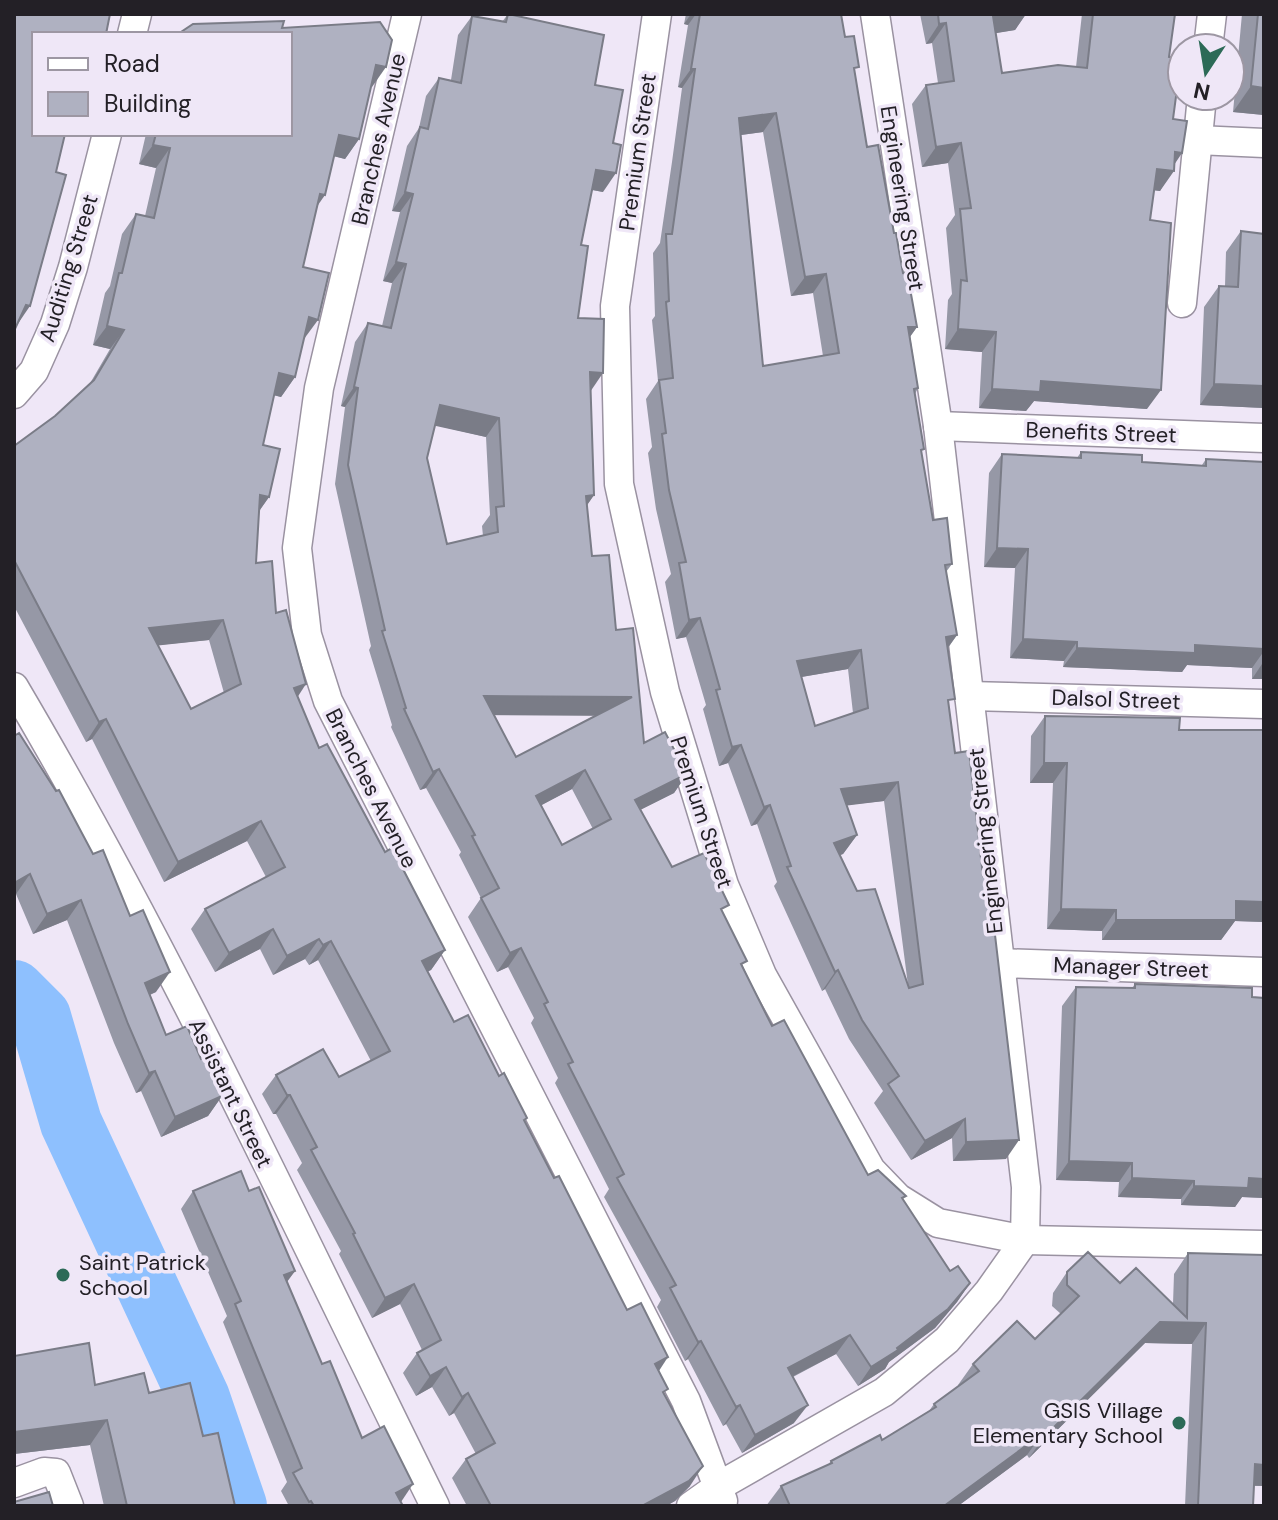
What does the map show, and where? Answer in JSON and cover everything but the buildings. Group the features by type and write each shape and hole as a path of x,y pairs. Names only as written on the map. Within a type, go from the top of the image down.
{"street":[{"name":"Branches Avenue","path":"407,14 319,388 297,548 307,635 328,701 686,1401 722,1496"},
{"name":"Premium Street","path":"657,14 615,306 619,484 665,692 724,885 762,975 871,1170 898,1198 938,1223 1025,1240 1264,1245"},
{"name":"Engineering Street","path":"875,14 938,426 1026,1187 1025,1240"},
{"path":"1182,303 1200,112"},
{"name":"Auditing Street","path":"14,394 34,371 55,324 106,136"},
{"path":"1197,140 1264,143"},
{"name":"Benefits Street","path":"938,426 1264,438"},
{"name":"Assistant Street","path":"14,687 56,758 181,992 435,1506"},
{"name":"Dalsol Street","path":"969,696 1264,704"},
{"name":"Manager Street","path":"998,963 1264,972"},
{"path":"691,1506 722,1496 884,1392 947,1340 989,1291 1025,1240"},
{"path":"14,1483 44,1472 56,1473 69,1506"}],"waterway":[{"path":"14,991 40,1017 71,1123 199,1398 236,1506"}],"place":[{"name":"Saint Patrick School","path":"63,1275"},
{"name":"GSIS Village Elementary School","path":"1179,1423"}]}
